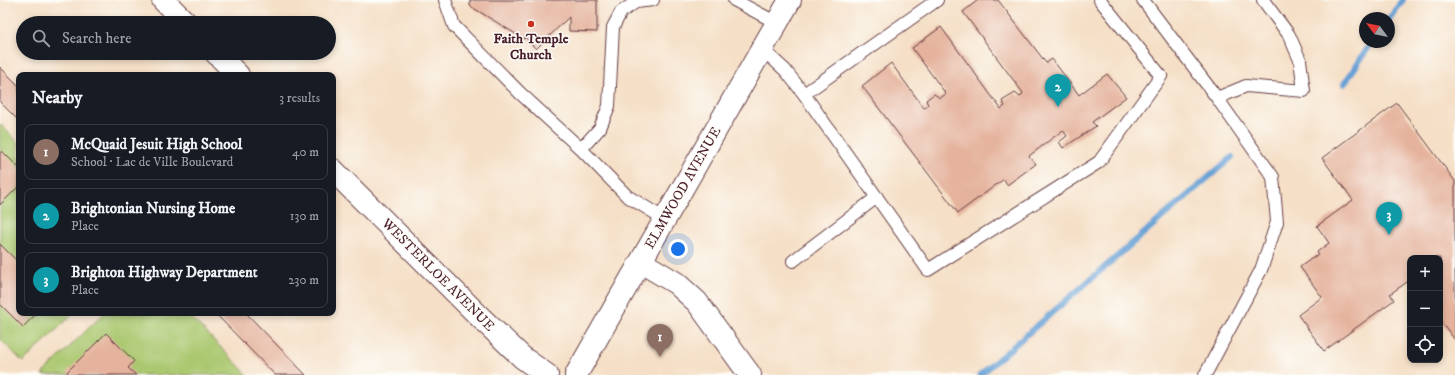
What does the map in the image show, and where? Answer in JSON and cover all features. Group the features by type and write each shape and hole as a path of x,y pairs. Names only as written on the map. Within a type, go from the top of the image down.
{"street":[{"path":"163,0 179,16"},
{"name":"ELMWOOD AVENUE","path":"576,375 790,0"},
{"path":"223,60 235,72"},
{"name":"WESTERLOE AVENUE","path":"336,173 482,319 523,358 547,375"},
{"path":"640,262 676,283 697,302 750,375"}],"lane":[{"path":"445,0 454,26 520,93 581,149 627,196 665,219"},
{"path":"581,149 600,128 608,106 613,27 622,12 636,2 653,0"},
{"path":"734,0 777,23"},
{"path":"804,94 938,0"},
{"path":"762,49 785,70 804,94 928,270 1099,162 1161,76 1100,0"},
{"path":"1143,0 1217,98 1273,177 1277,222 1262,270 1205,375"},
{"path":"1217,98 1246,86 1304,91 1300,60 1289,35 1263,0"},
{"path":"793,260 876,197"}],"green space":[{"path":"0,124 16,140 16,316 71,316 23,362 0,339"},
{"path":"101,316 190,316 248,375 42,375"}],"building":[{"name":"Faith Temple Church","path":"470,0 597,0 597,32 569,31 569,17 536,49 525,37 524,39 470,6"},
{"path":"978,0 998,0 1046,63 1052,59 1079,95 1107,74 1126,97 1092,122 1096,126 1063,148 1059,142 1067,136 1063,130 1029,156 1036,164 1007,185 1004,179 958,213 862,86 891,63 924,108 928,105 926,100 934,94 940,98 946,94 912,48 941,27 1001,109 1005,106 1002,101 1015,93 1020,97 1023,93 963,12"},
{"path":"0,67 16,83 16,118 0,102"},
{"path":"1397,103 1455,181 1455,340 1443,324 1443,255 1407,255 1407,282 1390,294 1394,300 1324,351 1298,315 1322,297 1300,267 1318,254 1317,252 1329,243 1317,226 1353,200 1322,158"},
{"path":"2,151 16,165 16,189 0,205 0,153"},
{"path":"0,244 16,260 16,316 34,316 23,327 0,304"},
{"path":"218,316 249,316 306,375 275,375"},
{"path":"106,333 134,361 128,368 136,375 70,375 67,372"}],"waterway":[{"path":"1394,12 1403,0"},
{"path":"1344,84 1368,48"},
{"path":"980,375 1232,157"}],"place":[{"name":"Faith Temple Church","path":"531,24"},
{"name":"Brightonian Nursing Home","path":"1058,107"},
{"name":"Brighton Highway Department","path":"1389,235"},
{"name":"McQuaid Jesuit High School","path":"660,357"}]}
